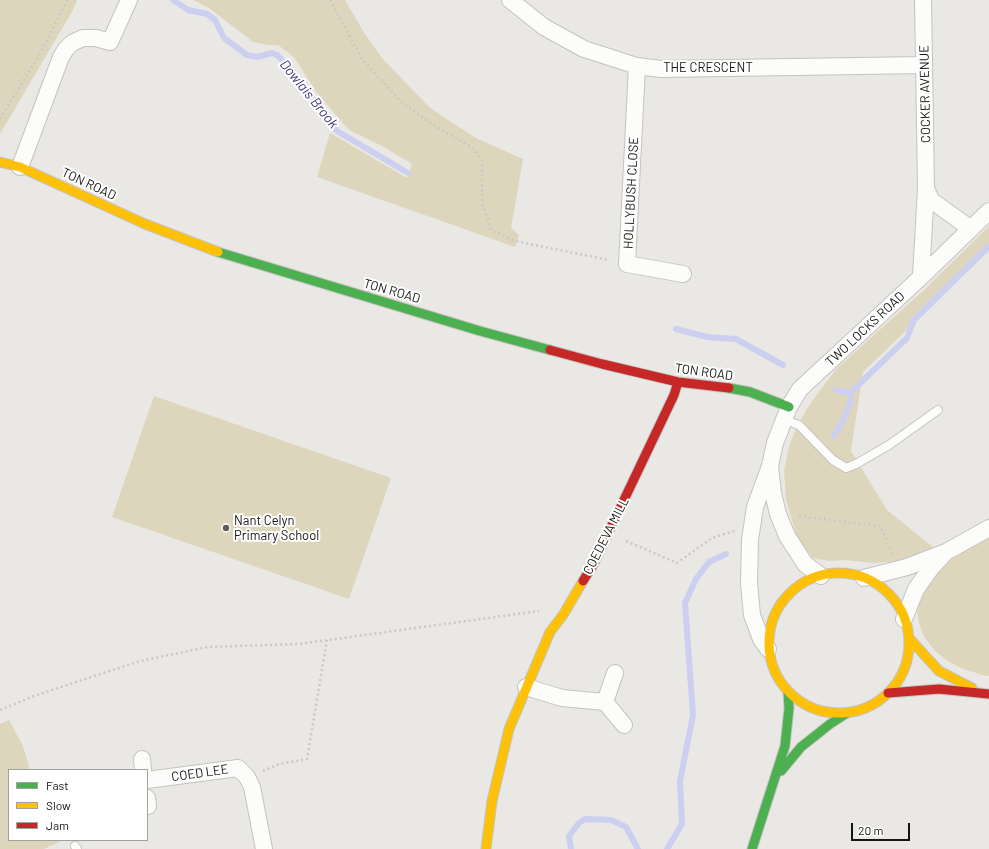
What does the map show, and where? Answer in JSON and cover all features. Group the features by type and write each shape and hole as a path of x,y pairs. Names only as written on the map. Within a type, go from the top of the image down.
{"street":[{"path":"20,167 66,49 72,43 83,38 96,38 110,42 129,0"},
{"name":"THE CRESCENT","path":"510,0 544,28 584,49 637,66 661,69 924,65"},
{"name":"COCKER AVENUE","path":"920,277 926,188 923,0"},
{"name":"HOLLYBUSH CLOSE","path":"637,66 627,264 683,274"},
{"name":"TON ROAD","path":"0,162 20,167 146,224 213,250 480,331 602,364 678,382 718,386 750,392 787,414"},
{"path":"926,188 931,200 971,229"},
{"name":"TWO LOCKS ROAD","path":"768,649 761,639 752,615 749,583 750,540 755,507 770,466 775,443 800,388 989,211"},
{"name":"COEDEVA MILL","path":"486,849 492,801 509,729 526,687 550,632 563,615 593,565 609,533 674,395 678,382"},
{"name":"TWO LOCKS ROAD","path":"770,466 773,493 778,514 787,536 805,564 821,576"},
{"path":"864,578 907,567 946,552 989,528"},
{"path":"904,619 916,589 930,568 946,552"},
{"path":"774,780 801,747 830,724 847,713 865,708 878,701 888,693 898,680 905,667 909,638 904,619 892,598 882,588 869,580 855,575 841,573 812,578 799,585 788,595 779,606 772,620 768,649 771,663 777,677 795,699 808,707 822,712 847,713"},
{"path":"909,638 939,671 986,694"},
{"path":"605,702 615,673"},
{"path":"526,687 562,698 605,702 624,725"},
{"path":"888,693 939,689 986,694"},
{"path":"752,849 785,746 789,708 788,692"},
{"name":"COED LEE","path":"148,780 238,768 248,777 252,787 264,849"}],"lane":[{"path":"787,414 833,460 846,468 889,445 938,410"}],"path":[{"path":"0,119 44,47 67,0"},
{"path":"330,0 362,59 400,101 438,128 472,146 482,160 482,202 491,230 515,241 627,264"},
{"path":"778,514 880,526 899,568"},
{"path":"609,533 677,563 712,538 752,527"},
{"path":"0,710 34,696 140,661 208,647 299,644 548,610 563,615"},
{"path":"248,777 279,764 307,759 328,640"}],"shaded area":[{"path":"0,0 77,0 73,10 0,134"},
{"path":"193,0 345,0 363,31 382,58 430,108 476,138 523,159 511,228 519,235 515,247 317,177 330,133 407,178 412,164 384,147 349,130 317,93 294,57 278,45 253,42 209,8"},
{"path":"989,226 989,251 863,372 851,451 887,510 934,548 902,561 873,563 845,560 830,561 813,558 796,534 786,499 784,471 789,446 806,410 837,368 924,290"},
{"path":"154,396 391,478 349,599 112,517"},
{"path":"989,532 989,676 961,668 946,660 935,651 924,637 919,623 917,610 933,575 951,555"},
{"path":"9,720 23,746 30,769 8,769 8,841 61,841 44,849 0,849 0,724"}],"waterway":[{"name":"Dowlais Brook","path":"173,0 188,10 207,14 215,20 224,38 247,55 257,57 272,53 277,55 286,64 337,131 408,173"},
{"name":"Dowlais Brook","path":"834,436 843,420 851,400 850,393 907,338 914,320 989,246"},
{"name":"Dowlais Brook","path":"676,329 707,337 736,339 783,365"},
{"name":"Dowlais Brook","path":"836,390 850,393"},
{"path":"667,849 682,824 680,781 693,715 685,603 696,579 709,562 726,554"},
{"path":"571,849 569,836 579,823 585,819 611,820 626,827 638,849"}],"traffic: fast":[{"path":"218,252 480,331 550,350"},
{"path":"729,388 750,392 789,407"},
{"path":"752,849 785,746 789,708 788,692"},
{"path":"781,771 801,747 830,724 847,713"}],"traffic: slow":[{"path":"0,162 20,167 145,224 218,252"},
{"path":"846,573 866,578 889,593 904,616 908,629 909,643 908,657 904,670 889,693 866,708 853,712 832,713 812,708 789,693 774,670 770,657 769,636 774,616 789,593 812,578 825,574 846,573"},
{"path":"486,849 492,801 509,729 550,632 563,615 583,581"},
{"path":"909,638 939,671 972,688"}],"traffic: jam":[{"path":"550,350 678,382 729,388"},
{"path":"583,581 593,565 674,395 678,382"},
{"path":"888,693 939,689 989,694"}],"place":[{"name":"Nant Celyn Primary School","path":"226,528"}]}
